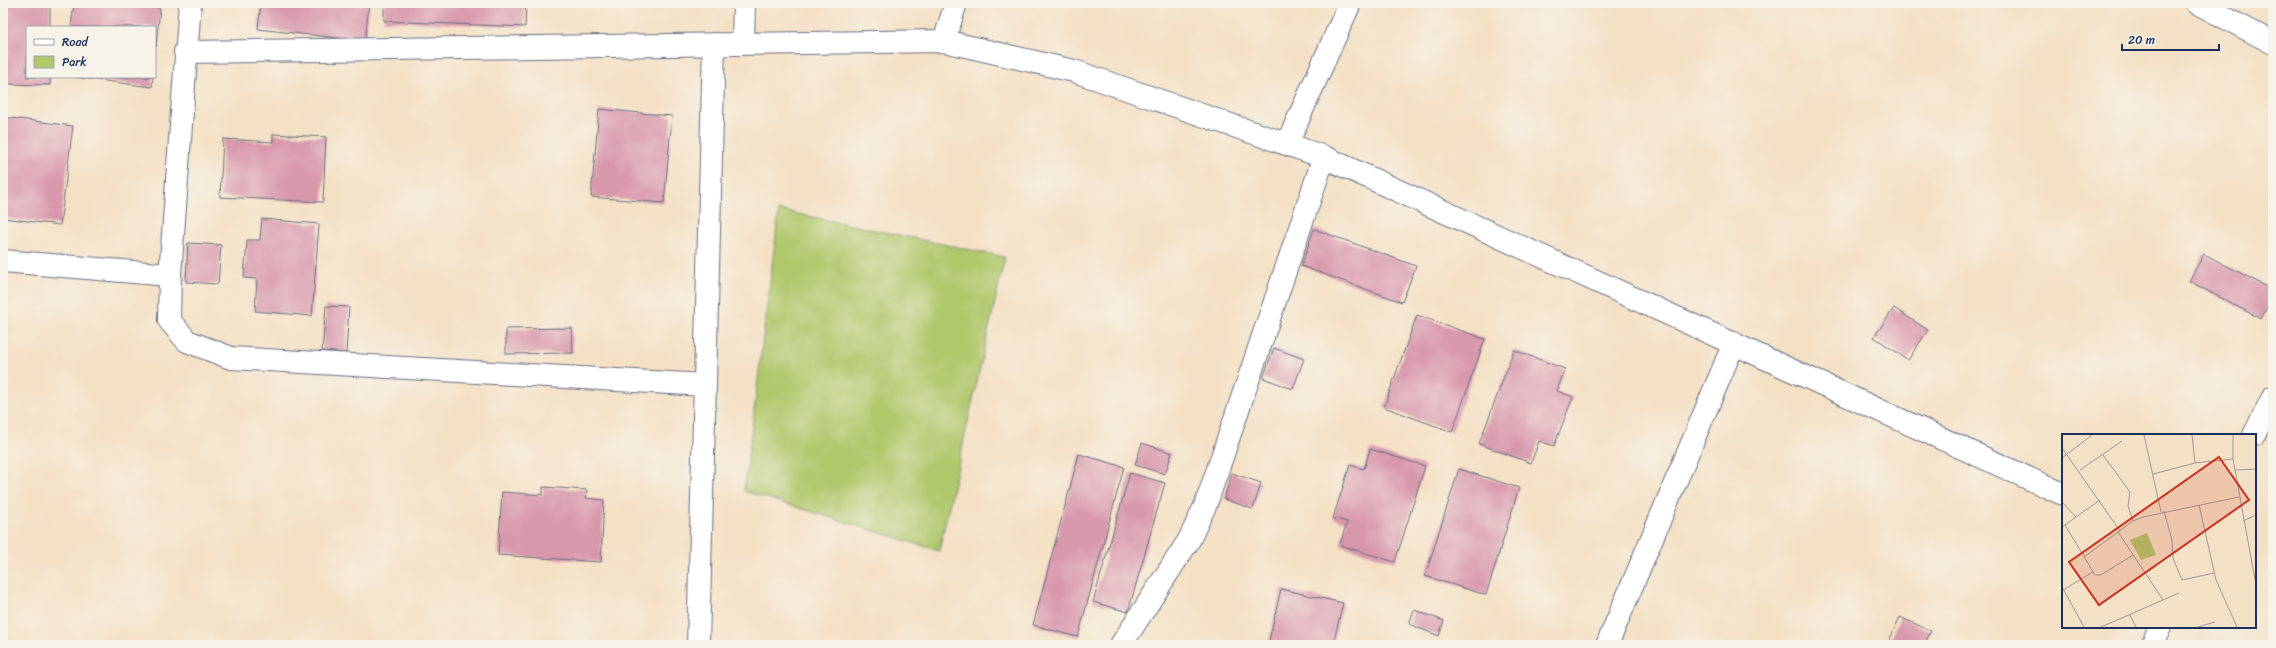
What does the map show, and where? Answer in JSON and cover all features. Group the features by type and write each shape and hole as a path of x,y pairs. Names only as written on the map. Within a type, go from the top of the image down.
{"street":[{"path":"190,3 170,275 169,320 187,341 231,358 705,386"},
{"path":"743,44 744,3"},
{"path":"944,41 956,3"},
{"path":"1287,144 1350,3"},
{"path":"2197,3 2273,43"},
{"path":"186,52 944,41 1074,72 1324,157 2062,494"},
{"path":"698,645 714,44"},
{"path":"1121,645 1189,540 1206,504 1324,157"},
{"path":"3,261 170,275"},
{"path":"1608,645 1734,343"},
{"path":"2254,434 2273,397"},
{"path":"2152,645 2160,628"}],"green space":[{"path":"779,210 1005,257 939,551 744,491"}],"building":[{"path":"4,3 50,3 50,26 26,26 26,78 50,78 50,85 4,84"},
{"path":"74,3 116,3 160,8 156,47 156,26 71,26"},
{"path":"261,3 369,3 365,41 258,29"},
{"path":"384,3 526,3 525,27 384,21"},
{"path":"83,78 153,78 152,87"},
{"path":"599,109 672,116 664,203 591,197"},
{"path":"3,117 73,126 60,225 3,218"},
{"path":"273,134 326,137 323,202 220,197 223,139 273,142"},
{"path":"262,219 319,224 312,316 255,311 257,279 244,278 247,240 260,240"},
{"path":"1314,229 1416,266 1402,302 1301,266"},
{"path":"188,243 221,245 218,284 186,282"},
{"path":"2204,254 2273,290 2273,296 2261,319 2189,281"},
{"path":"326,306 349,307 346,353 322,351"},
{"path":"1894,308 1928,330 1908,360 1874,337"},
{"path":"1417,315 1485,339 1452,432 1384,407"},
{"path":"572,328 573,353 506,354 506,329"},
{"path":"1274,348 1304,359 1293,389 1263,378"},
{"path":"1514,350 1565,369 1557,391 1573,397 1554,446 1539,441 1531,463 1479,444"},
{"path":"1142,443 1172,453 1165,474 1135,465"},
{"path":"1370,449 1425,466 1395,562 1340,545 1347,522 1333,518 1350,465 1364,469"},
{"path":"1079,454 1124,467 1078,637 1033,625"},
{"path":"1459,469 1519,488 1486,595 1425,576"},
{"path":"1130,473 1165,483 1128,612 1093,602"},
{"path":"1232,473 1261,483 1253,509 1224,499"},
{"path":"543,487 587,490 586,498 604,500 601,562 498,555 502,492 543,495"},
{"path":"1281,589 1343,603 1333,645 1268,645"},
{"path":"1414,610 1444,621 1439,636 1409,624"},
{"path":"1900,617 1931,631 1924,645 1887,645"}]}
